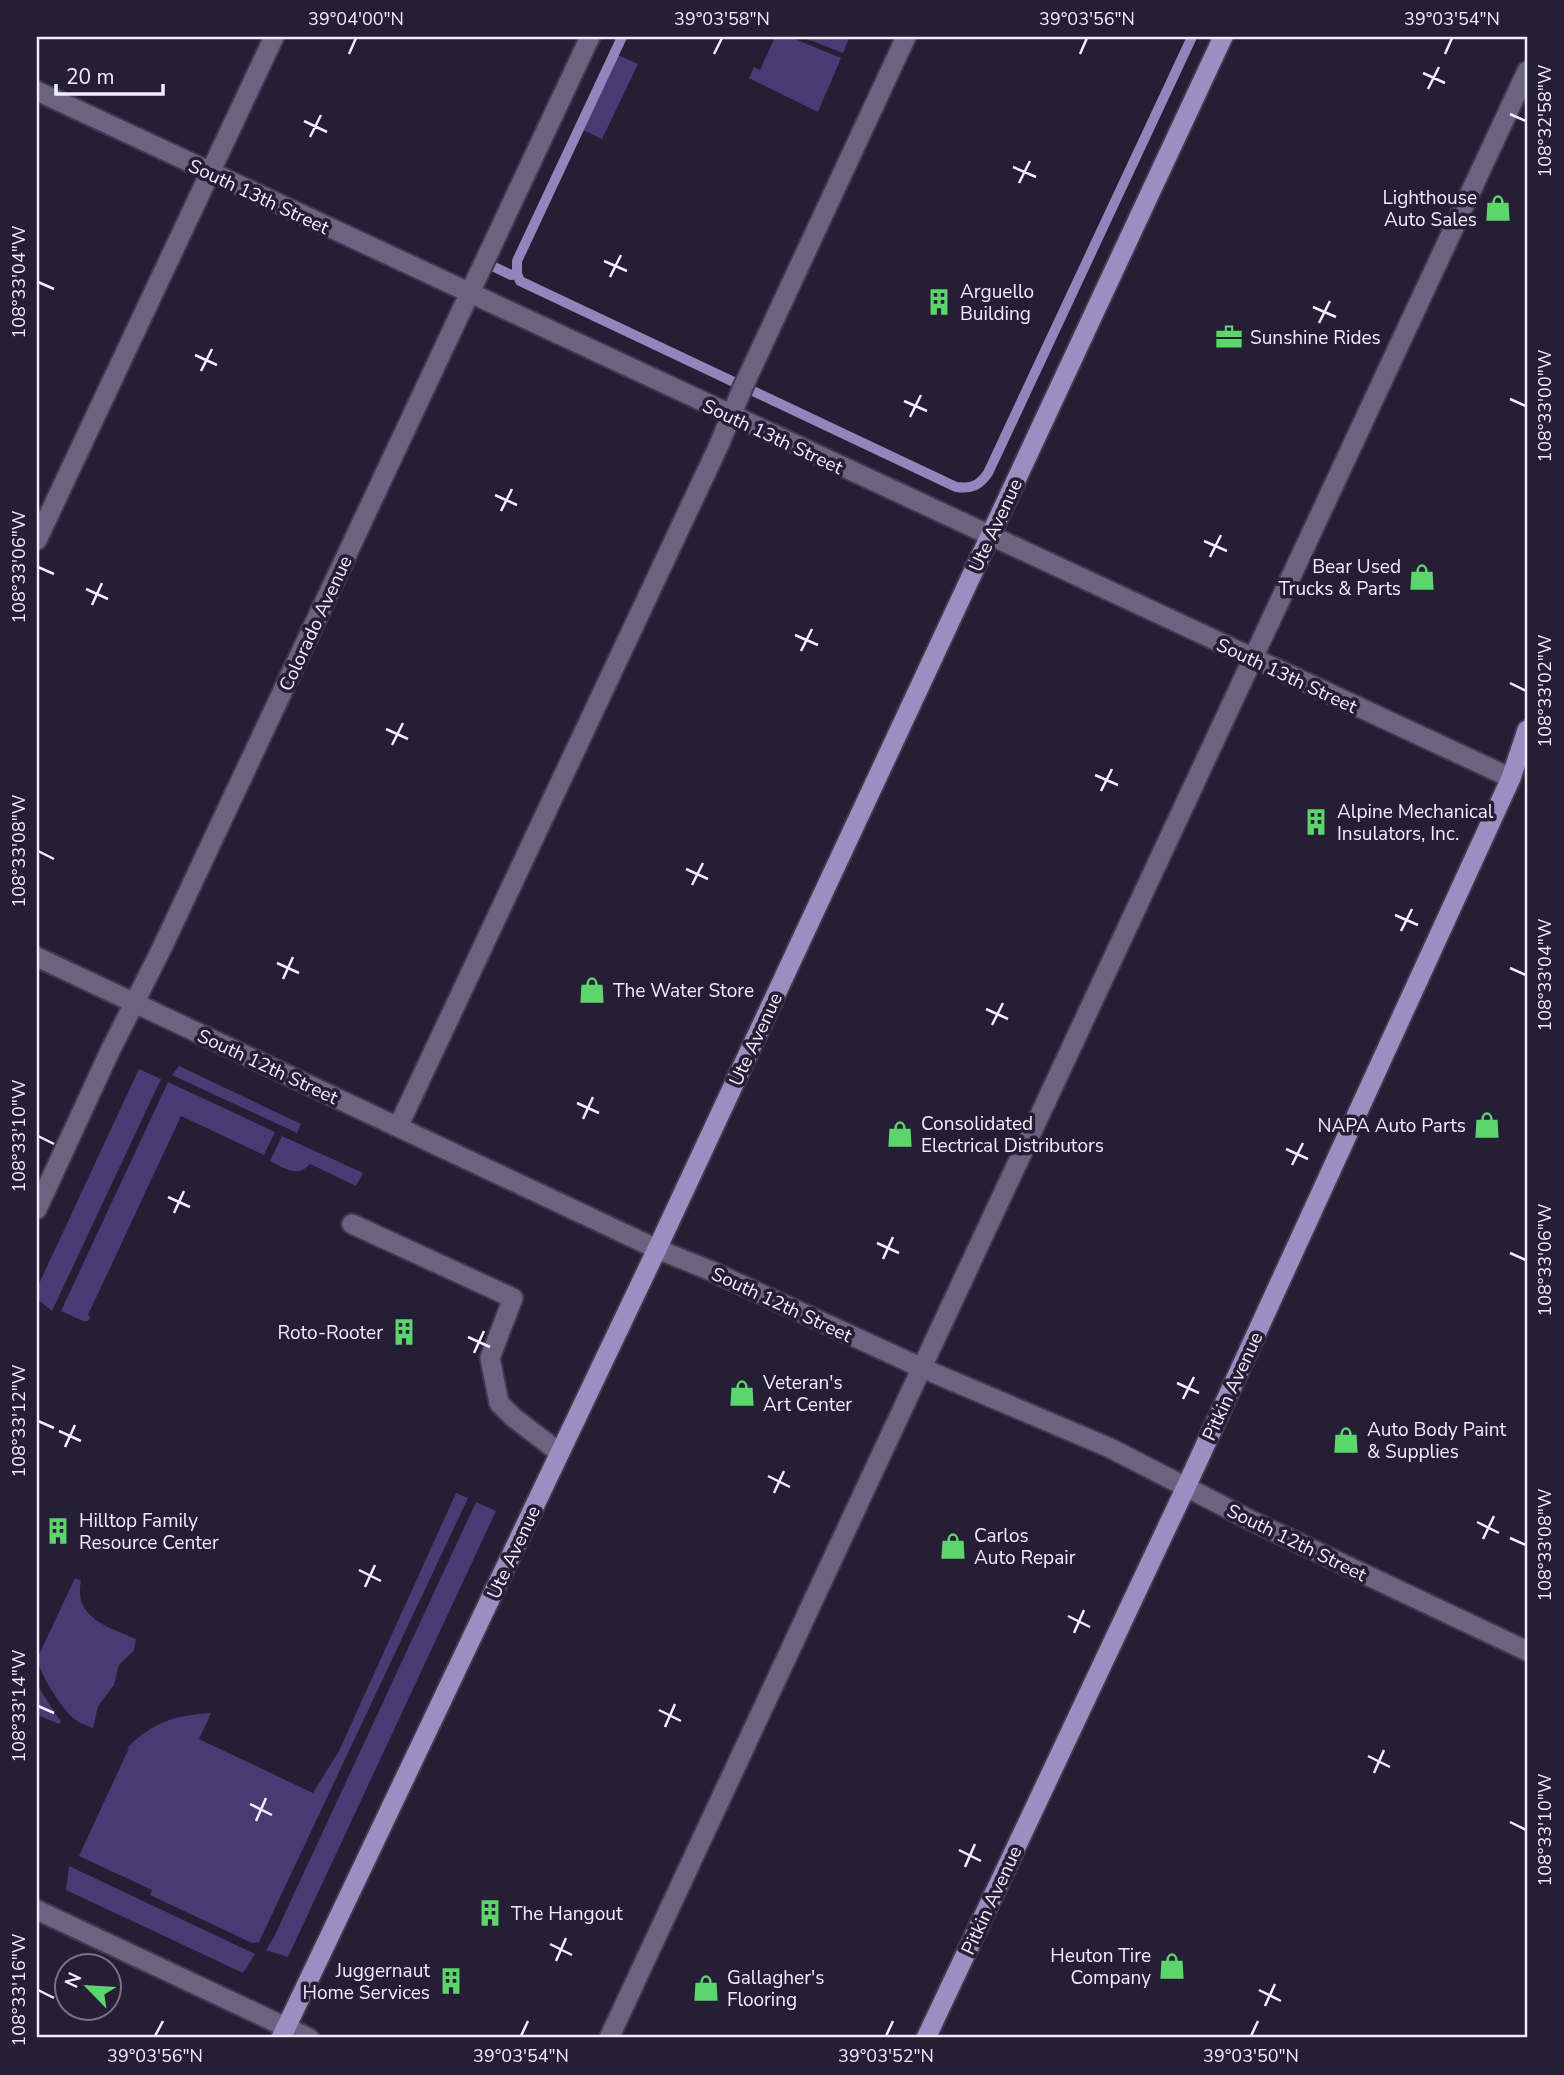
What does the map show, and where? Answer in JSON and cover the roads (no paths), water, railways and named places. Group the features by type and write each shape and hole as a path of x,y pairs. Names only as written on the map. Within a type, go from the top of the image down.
{"main road":[{"name":"Ute Avenue","path":"284,2033 657,1249 1223,37"},
{"name":"Pitkin Avenue","path":"926,2038 1186,1487 1511,778 1527,730"}],"street":[{"path":"37,540 274,37"},
{"name":"Colorado Avenue","path":"37,1209 590,37"},
{"path":"398,1127 906,37"},
{"path":"609,2038 1527,71"},
{"name":"South 13th Street","path":"37,91 469,295 1511,778"},
{"name":"South 12th Street","path":"37,957 657,1249 709,1270 922,1368 1110,1448 1248,1520 1527,1651"},
{"path":"352,1224 513,1298 490,1358 499,1403 560,1453"},
{"path":"37,1910 284,2033 309,2038"}],"waterway":[{"path":"622,37 517,261 520,281 961,488 978,484 988,473 1192,37"},
{"path":"484,262 511,275 517,274"}],"place":[{"name":"Lighthouse Auto Sales","path":"1498,208"},
{"name":"Arguello Building","path":"939,302"},
{"name":"Sunshine Rides","path":"1229,337"},
{"name":"Bear Used Trucks & Parts","path":"1422,577"},
{"name":"Alpine Mechanical Insulators, Inc.","path":"1316,822"},
{"name":"The Water Store","path":"592,990"},
{"name":"NAPA Auto Parts","path":"1487,1125"},
{"name":"Consolidated Electrical Distributors","path":"900,1134"},
{"name":"Roto-Rooter","path":"404,1332"},
{"name":"Veteran's Art Center","path":"742,1393"},
{"name":"Auto Body Paint & Supplies","path":"1346,1440"},
{"name":"Hilltop Family Resource Center","path":"58,1531"},
{"name":"Carlos Auto Repair","path":"953,1546"},
{"name":"The Hangout","path":"490,1913"},
{"name":"Heuton Tire Company","path":"1172,1966"},
{"name":"Juggernaut Home Services","path":"451,1981"},
{"name":"Gallagher's Flooring","path":"706,1988"}]}
